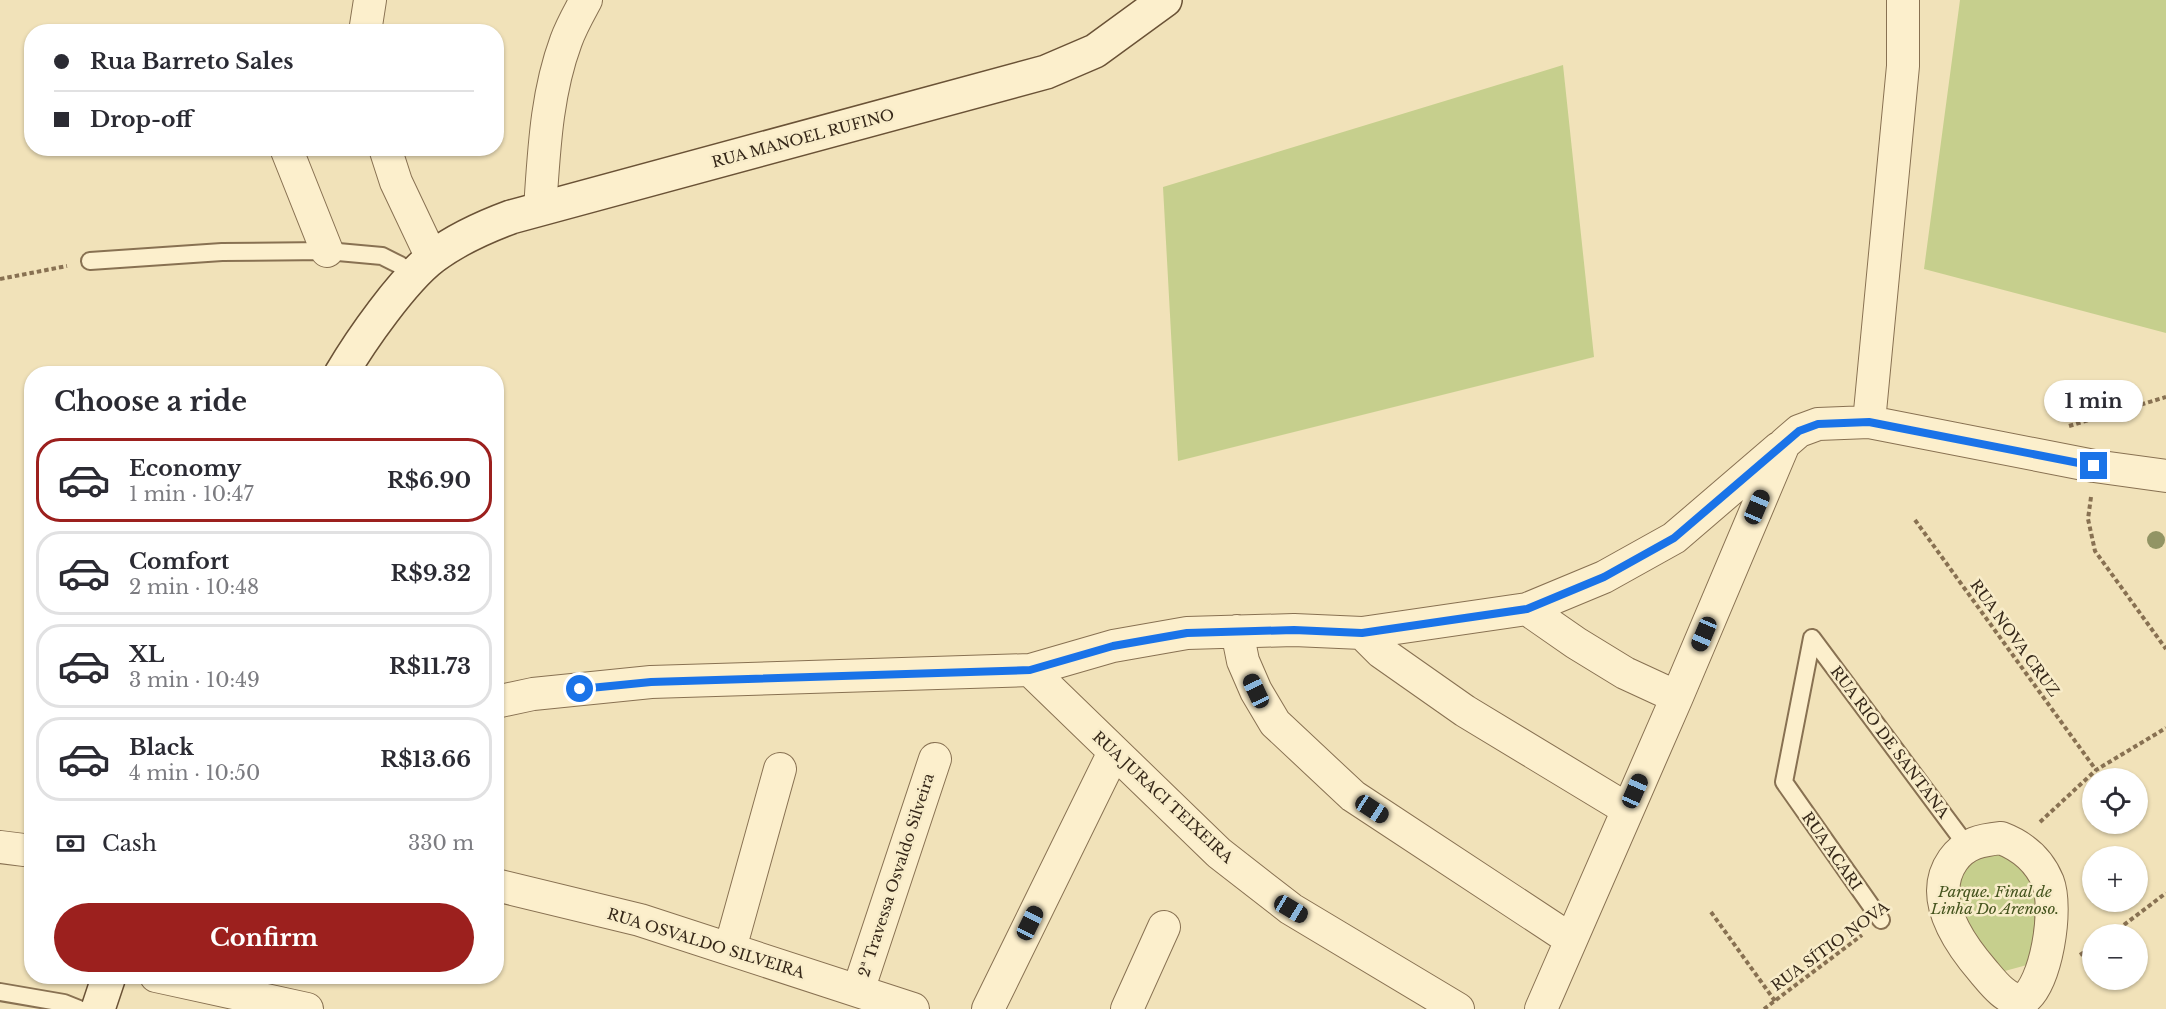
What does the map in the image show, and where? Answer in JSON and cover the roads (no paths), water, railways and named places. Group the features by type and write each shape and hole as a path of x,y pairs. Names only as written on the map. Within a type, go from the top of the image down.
{"main road":[{"name":"RUA MANOEL RUFINO","path":"346,366 356,348 423,267 457,241 484,227 540,209 1046,72 1095,51 1165,0"},
{"path":"98,1009 106,984"}],"street":[{"path":"366,24 370,0"},
{"path":"540,209 547,119 555,79 566,40 586,0"},
{"path":"1869,422 1903,66 1903,0"},
{"path":"289,156 327,251"},
{"path":"387,156 423,267"},
{"path":"504,700 533,694 651,682 1030,670 1148,638 1187,633 1294,630 1362,633 1527,609 1604,577 1674,538 1799,431 1818,424 1869,422 2094,466 2166,476"},
{"path":"1541,1009 1784,444"},
{"path":"1527,609 1576,644 1625,673 1677,697"},
{"path":"1237,631 1242,661 1275,723 1353,796 1570,939"},
{"path":"1362,633 1381,652 1465,711 1627,809"},
{"name":"RUA JURACI TEIXEIRA","path":"1030,670 1219,853 1291,909 1458,1009"},
{"path":"988,1009 1114,752"},
{"name":"2ª Travessa Osvaldo Silveira","path":"858,991 935,759"},
{"path":"730,949 780,769"},
{"path":"2001,838 2019,845 2035,860 2048,882 2052,907 2044,964 2033,991 2024,1005 2008,997 1991,980 1966,950 1948,917 1942,885 1947,869 1967,846 1984,839 2001,838"},
{"path":"0,847 24,850"},
{"name":"RUA OSVALDO SILVEIRA","path":"504,887 640,920 913,1009"},
{"path":"1127,1009 1164,927"},
{"path":"193,984 307,1009"}],"lane":[{"path":"90,261 222,252 327,251 382,256 400,265 423,267"},
{"name":"RUA RIO DE SANTANA","path":"1784,782 1812,638 1967,846"},
{"name":"RUA ACARI","path":"1784,782 1881,920"},
{"path":"0,992 64,1003 79,1009"}],"park label":[{"name":"Parque. Final de Linha Do Arenoso.","path":"1995,900"}]}
